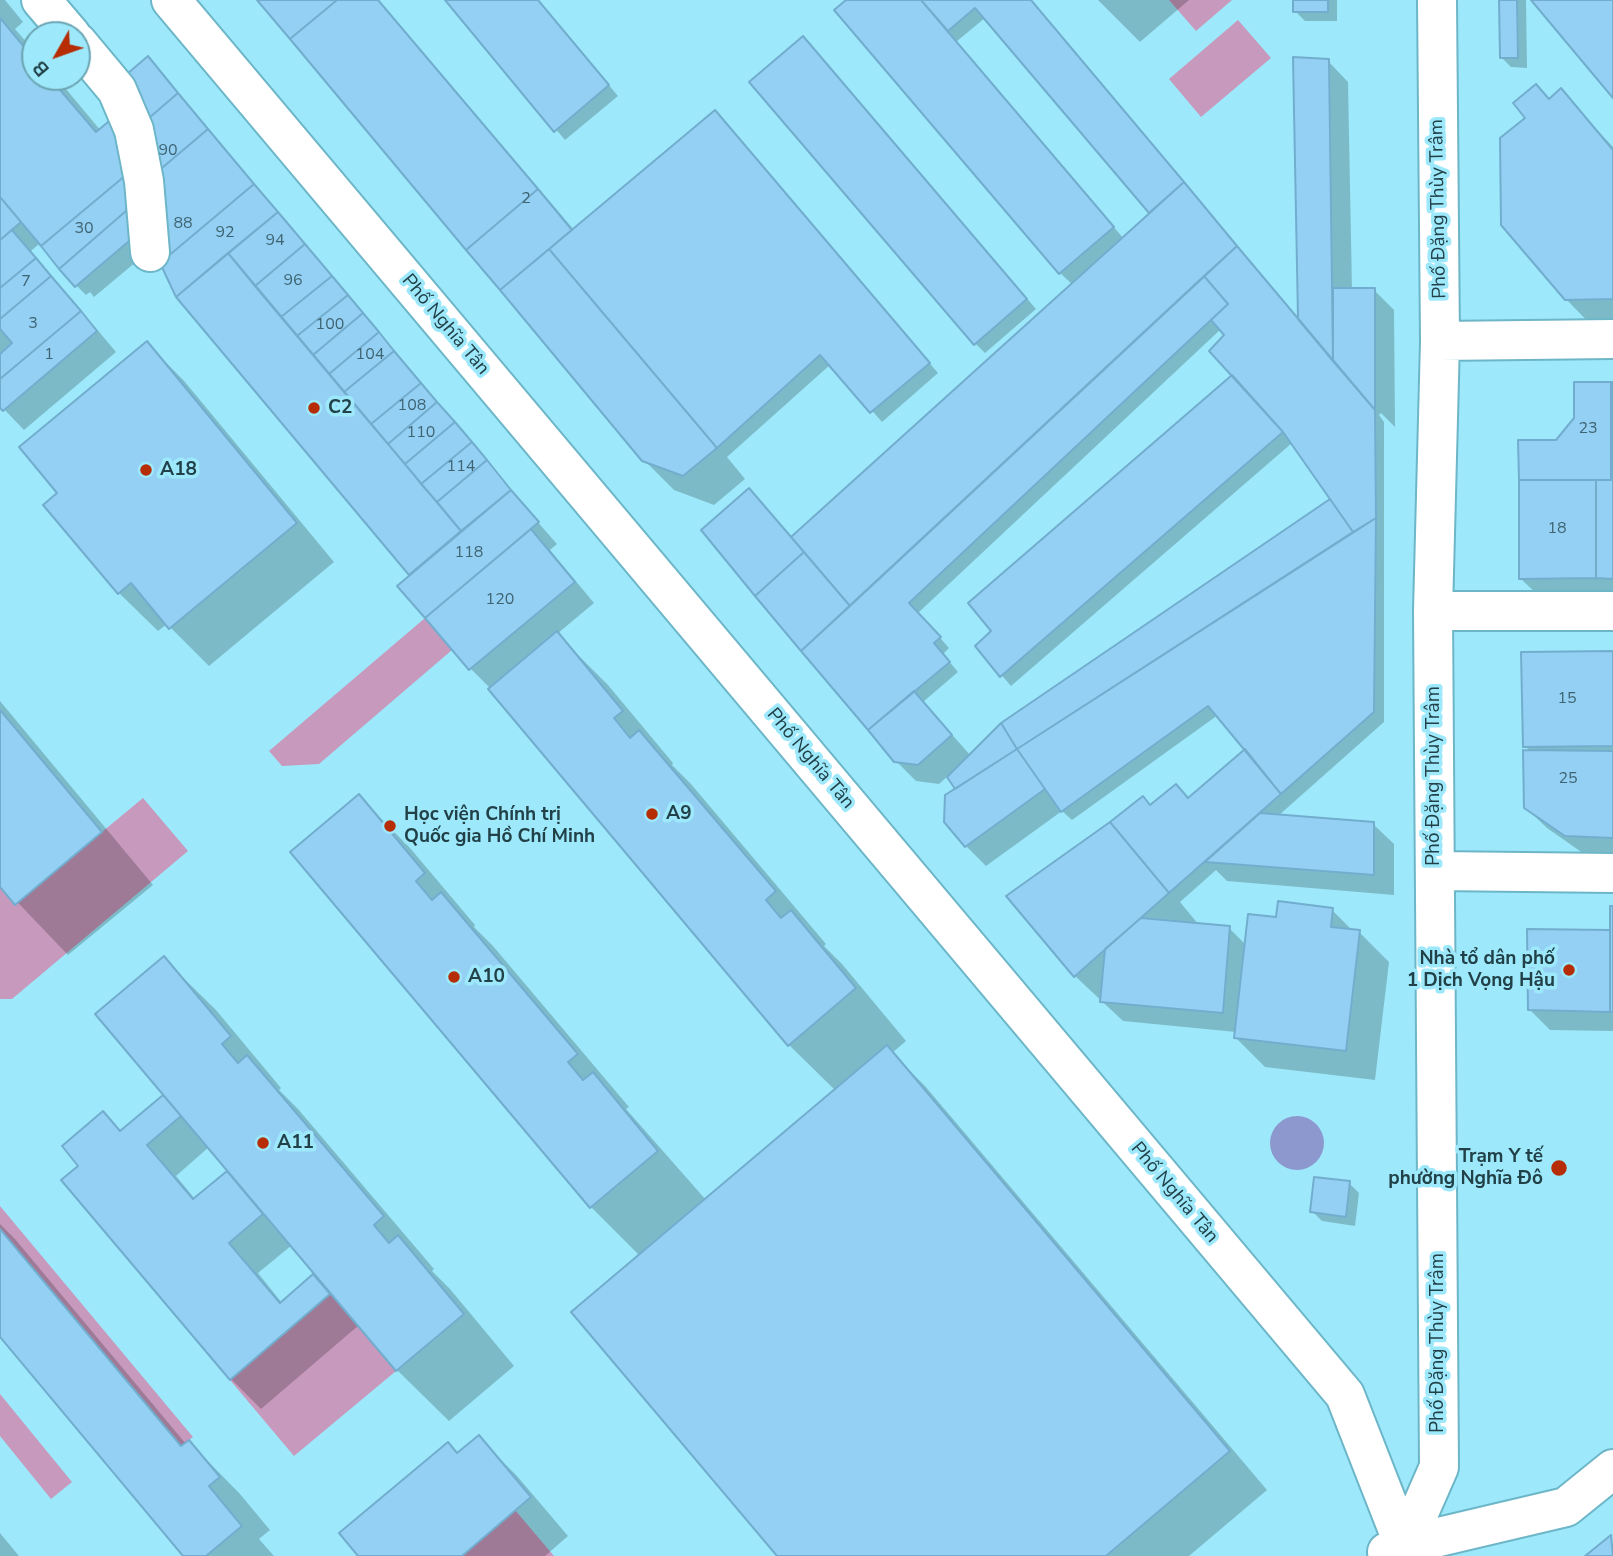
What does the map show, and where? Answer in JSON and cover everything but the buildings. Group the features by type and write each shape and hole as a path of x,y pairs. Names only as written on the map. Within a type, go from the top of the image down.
{"street":[{"path":"41,0 59,21"},
{"name":"Phố Nghĩa Tân","path":"171,0 1345,1395 1398,1553"},
{"name":"Phố Đặng Thùy Trâm","path":"1398,1553 1438,1467 1433,611 1440,341 1437,0"},
{"path":"91,59 117,90 134,130 144,181 150,252"},
{"path":"1440,341 1613,339"},
{"path":"1433,611 1613,611"},
{"path":"1435,871 1613,873"},
{"path":"1398,1553 1566,1507 1613,1469"}],"shaded area":[{"path":"1169,0 1232,0 1196,31"},
{"path":"1238,20 1271,58 1201,117 1169,79"},
{"path":"425,618 452,650 319,764 282,766 269,751"},
{"path":"143,798 188,851 12,999 0,999 0,887 15,904"},
{"path":"0,1206 193,1437 181,1446 0,1229"},
{"path":"330,1294 396,1371 294,1456 230,1380"},
{"path":"0,1394 72,1482 51,1499 0,1436"},
{"path":"515,1510 554,1556 462,1556"}],"water":[{"path":"1297,1116 1316,1124 1324,1143 1316,1162 1297,1170 1278,1162 1270,1143 1278,1124"}],"place":[{"name":"C2","path":"314,408"},
{"name":"A18","path":"146,470"},
{"name":"A9","path":"652,814"},
{"name":"Học viện Chính trị Quốc gia Hồ Chí Minh","path":"390,826"},
{"name":"Nhà tổ dân phố 1 Dịch Vọng Hậu","path":"1569,970"},
{"name":"A10","path":"454,977"},
{"name":"A11","path":"263,1143"},
{"name":"Trạm Y tế phường Nghĩa Đô","path":"1559,1168"}]}
